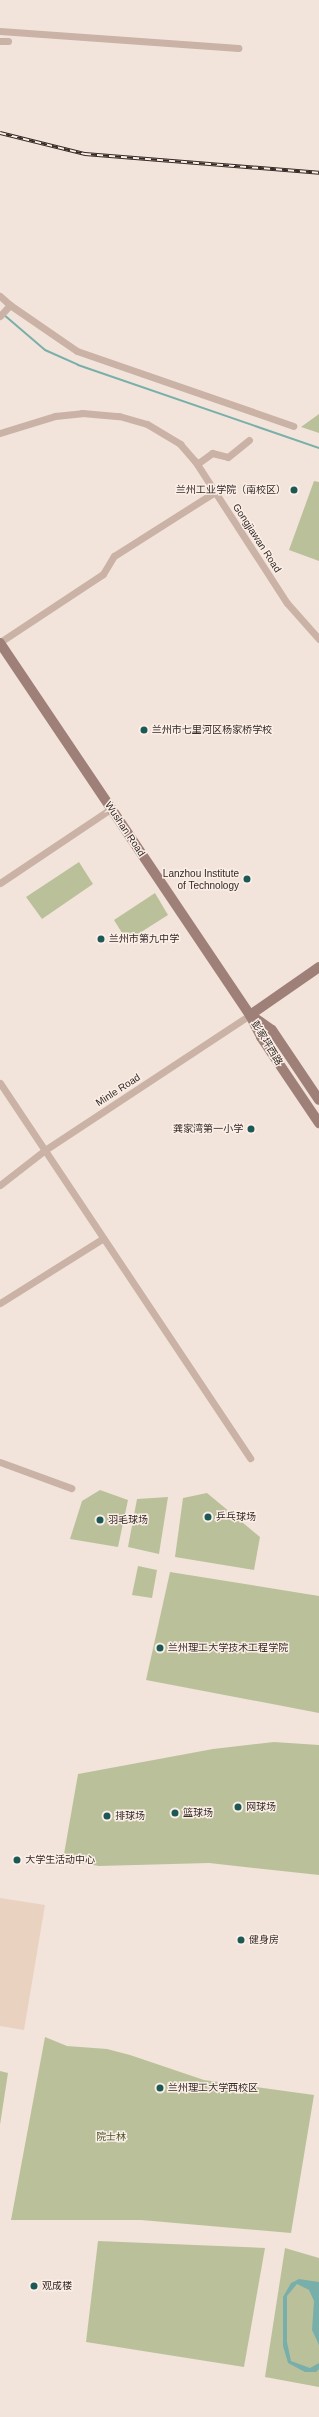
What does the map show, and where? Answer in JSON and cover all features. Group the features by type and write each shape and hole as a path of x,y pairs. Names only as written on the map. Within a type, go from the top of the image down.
{"main road":[{"name":"Wushan Road","path":"0,643 250,1015"},
{"path":"250,1015 319,967"},
{"name":"彭家坪西路","path":"250,1015 272,1030 319,1100"},
{"name":"彭家坪西路","path":"250,1015 261,1037 319,1123"}],"street":[{"path":"0,31 238,48"},
{"path":"0,41 8,41"},
{"path":"0,296 9,308 77,351 293,426"},
{"path":"0,316 9,308"},
{"name":"Gongjiawan Road","path":"0,433 54,416 82,413 119,416 147,424 180,444 197,464 288,603 319,639"},
{"path":"197,464 212,453 228,457 248,440"},
{"path":"0,643 103,574 114,556 215,492"},
{"path":"0,883 112,808"},
{"name":"Minle Road","path":"0,1184 45,1150 250,1015"},
{"path":"0,1084 45,1150 102,1239 250,1458"},
{"path":"0,1303 102,1239"},
{"path":"0,1462 71,1488"}],"green space":[{"path":"319,414 319,433 301,427"},
{"path":"314,481 319,482 319,561 289,550"},
{"path":"79,862 93,884 42,919 26,897"},
{"path":"155,893 168,915 127,941 114,920"},
{"name":"羽毛球场","path":"100,1490 128,1500 118,1547 70,1539 82,1501"},
{"name":"乒乓球场","path":"207,1493 260,1537 254,1570 175,1557 183,1498"},
{"path":"168,1497 159,1554 128,1547 137,1499"},
{"path":"138,1566 157,1570 152,1598 132,1595"},
{"path":"170,1572 319,1596 319,1713 146,1680"},
{"path":"274,1742 319,1745 319,1875 209,1863 99,1866 63,1860 78,1774 213,1749"},
{"name":"院士林","path":"45,2037 67,2046 107,2049 130,2055 204,2080 314,2095 291,2233 141,2220 11,2220"},
{"path":"0,2071 8,2073 0,2125"},
{"path":"98,2241 265,2248 244,2367 86,2342"},
{"path":"285,2248 319,2258 319,2387 265,2377"}],"shaded area":[{"path":"0,1898 45,1905 24,2030 0,2026"}],"water":[{"path":"299,2279 319,2282 319,2345 312,2330 314,2301 309,2290 297,2284 287,2296 287,2342 291,2361 310,2368 319,2363 319,2369 316,2372 305,2372 288,2363 283,2346 283,2297 291,2283"}],"waterway":[{"path":"3,314 45,350 78,365 319,448"}],"railway":[{"path":"0,133 85,154 319,173"}],"place":[{"name":"兰州工业学院（南校区）","path":"294,490"},
{"name":"兰州市七里河区杨家桥学校","path":"144,730"},
{"name":"Lanzhou Institute of Technology","path":"247,879"},
{"name":"兰州市第九中学","path":"101,939"},
{"name":"龚家湾第一小学","path":"251,1129"},
{"name":"乒乓球场","path":"208,1517"},
{"name":"羽毛球场","path":"100,1520"},
{"name":"兰州理工大学技术工程学院","path":"160,1648"},
{"name":"网球场","path":"238,1807"},
{"name":"篮球场","path":"175,1813"},
{"name":"排球场","path":"107,1816"},
{"name":"大学生活动中心","path":"17,1860"},
{"name":"健身房","path":"241,1940"},
{"name":"兰州理工大学西校区","path":"160,2088"},
{"name":"观成楼","path":"34,2286"}]}
